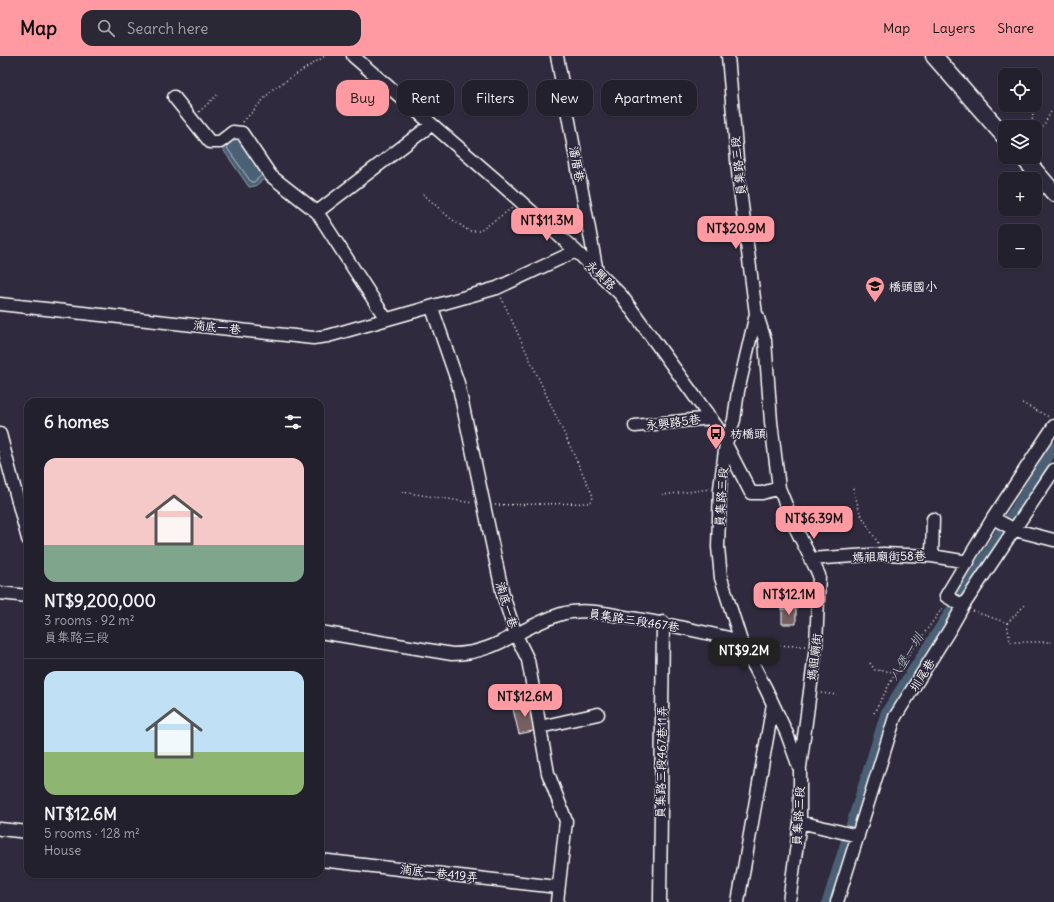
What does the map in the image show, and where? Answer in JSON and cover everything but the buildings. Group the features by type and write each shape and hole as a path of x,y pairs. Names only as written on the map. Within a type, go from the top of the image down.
{"main road":[{"path":"934,56 998,129"},
{"path":"1029,164 1054,193"}],"street":[{"name":"永興路","path":"353,56 576,251 622,295 711,418 726,443 751,493 762,493 779,488"},
{"name":"潘厝巷","path":"557,56 598,272"},
{"name":"員集路三段","path":"728,56 739,182 756,314 738,391 734,420 726,443 720,488 718,547 721,578 741,641 773,704 800,770 800,822 789,902"},
{"path":"174,97 210,142 220,142 236,131 242,133 271,176 317,212 386,319"},
{"path":"317,212 431,125"},
{"name":"湳底一巷","path":"0,304 313,338 328,336 386,319 432,308 497,288 576,251"},
{"name":"湳底一巷","path":"432,308 458,383 482,505 502,595 516,635 528,660 548,773 566,821 566,835 557,887 557,902"},
{"name":"媽祖廟街","path":"756,314 765,340 771,422 779,488 794,525 819,575 816,646 800,770"},
{"name":"永興路5巷","path":"635,426 711,418"},
{"path":"962,606 946,596 968,562 993,518 1054,426"},
{"path":"0,434 24,524"},
{"name":"圳尾巷","path":"837,902 895,717 950,629 962,606 1015,530 1054,470"},
{"path":"993,518 1015,530 1054,540"},
{"path":"932,556 933,519"},
{"name":"媽祖廟街58巷","path":"810,559 883,554 932,556 968,562"},
{"path":"0,593 24,596"},
{"name":"員集路三段467巷","path":"324,633 458,654 469,654 489,649 539,622 566,613 593,611 663,622 741,641"},
{"name":"員集路三段467巷11弄","path":"660,902 663,622"},
{"path":"738,902 773,704"},
{"path":"540,727 598,714"},
{"path":"800,822 858,836"},
{"path":"0,828 24,831"},
{"name":"湳底一巷419弄","path":"324,860 557,887"}],"path":[{"path":"236,131 250,112 273,89 324,56"},
{"path":"192,118 217,95"},
{"path":"1042,128 1052,110"},
{"path":"423,194 450,218 469,231 480,231 520,202"},
{"path":"402,492 482,505 588,504 592,501 593,496 497,288"},
{"path":"1022,403 1054,420"},
{"path":"662,495 720,488"},
{"path":"853,488 860,513 876,537 883,554"},
{"path":"874,714 896,672 946,603 946,596"},
{"path":"1007,623 1026,604"},
{"path":"962,606 983,616 1007,623"},
{"path":"1007,623 1010,642 1054,642"},
{"path":"741,641 751,645 816,646"},
{"path":"870,663 875,670 896,672"},
{"path":"809,692 837,695"}],"water":[{"path":"236,134 268,176 255,186 249,187 220,145"}],"waterway":[{"name":"八堡一圳","path":"827,902 886,712 1054,448"}],"place":[{"name":"橋頭國小","path":"875,303"},
{"name":"枋橋頭","path":"716,450"}]}
